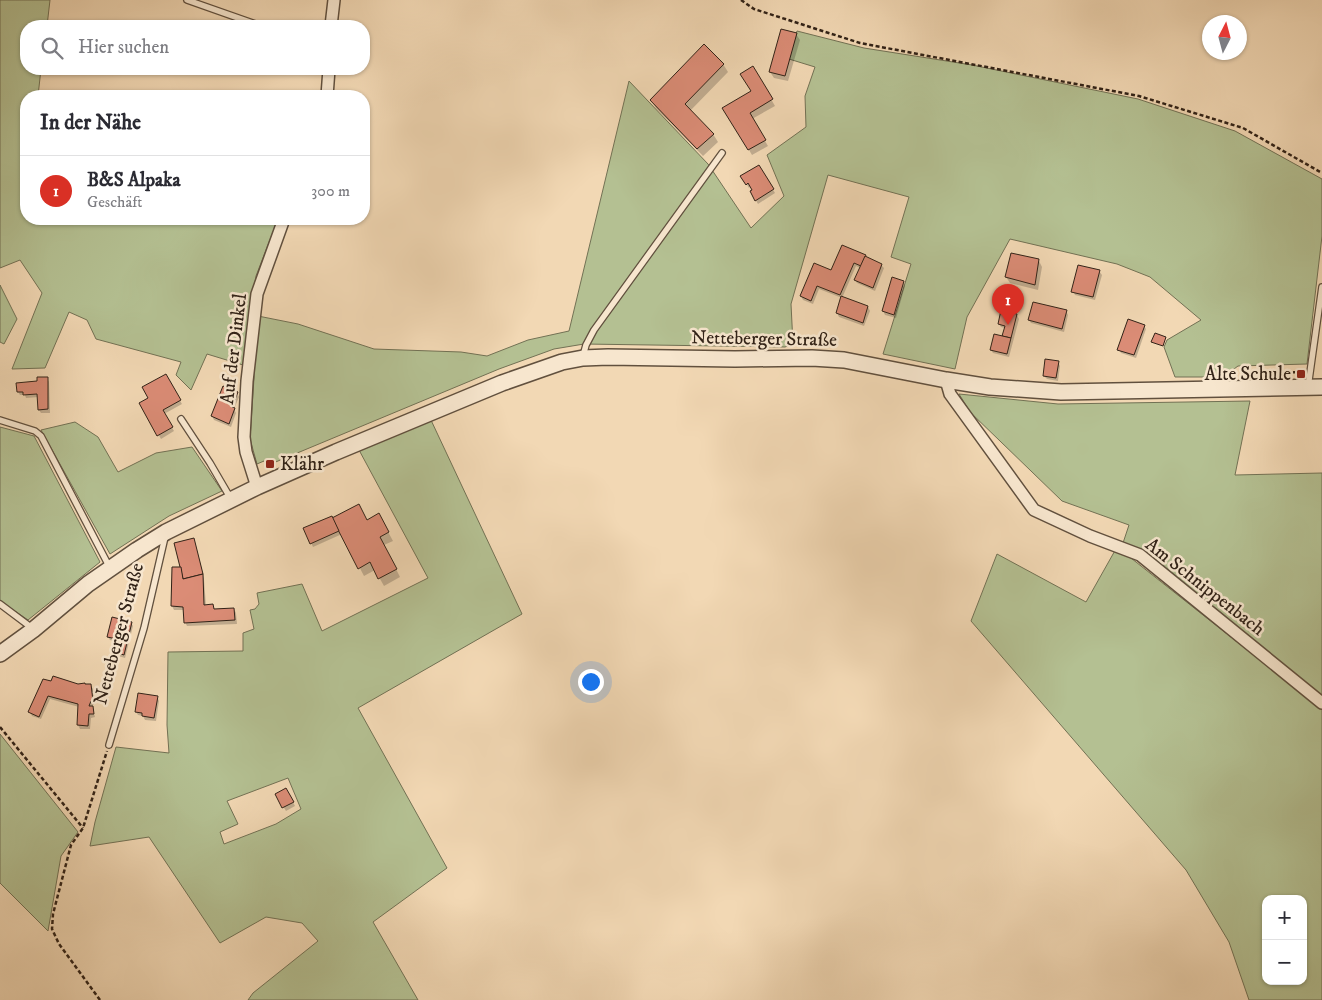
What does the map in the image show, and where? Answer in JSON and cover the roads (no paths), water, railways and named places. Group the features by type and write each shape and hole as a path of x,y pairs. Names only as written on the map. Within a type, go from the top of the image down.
{"street":[{"path":"332,20 334,0"},
{"path":"328,90 329,75"},
{"name":"Auf der Dinkel","path":"257,487 246,452 244,437 246,381 257,294 282,225"},
{"name":"Netteberger Straße","path":"0,654 33,630 88,584 166,532 257,487 502,383 562,362 583,358 820,358 861,362 946,380 1010,389 1061,392 1315,387"},
{"name":"Am Schnippenbach","path":"946,380 950,394 1034,510 1090,536 1140,555 1322,703"}],"lane":[{"path":"187,0 244,20"},
{"path":"583,358 586,345 594,330 722,153"},
{"path":"1315,387 1322,287"},
{"path":"181,419 210,463 231,500"},
{"path":"0,420 35,431 41,436 110,568"},
{"name":"Netteberger Straße","path":"110,745 144,628 166,532"},
{"path":"0,604 33,630"}],"place":[{"name":"B&S Alpaka","path":"1008,325"},
{"name":"Alte Schule","path":"1301,374"},
{"name":"Klähr","path":"270,464"}]}
